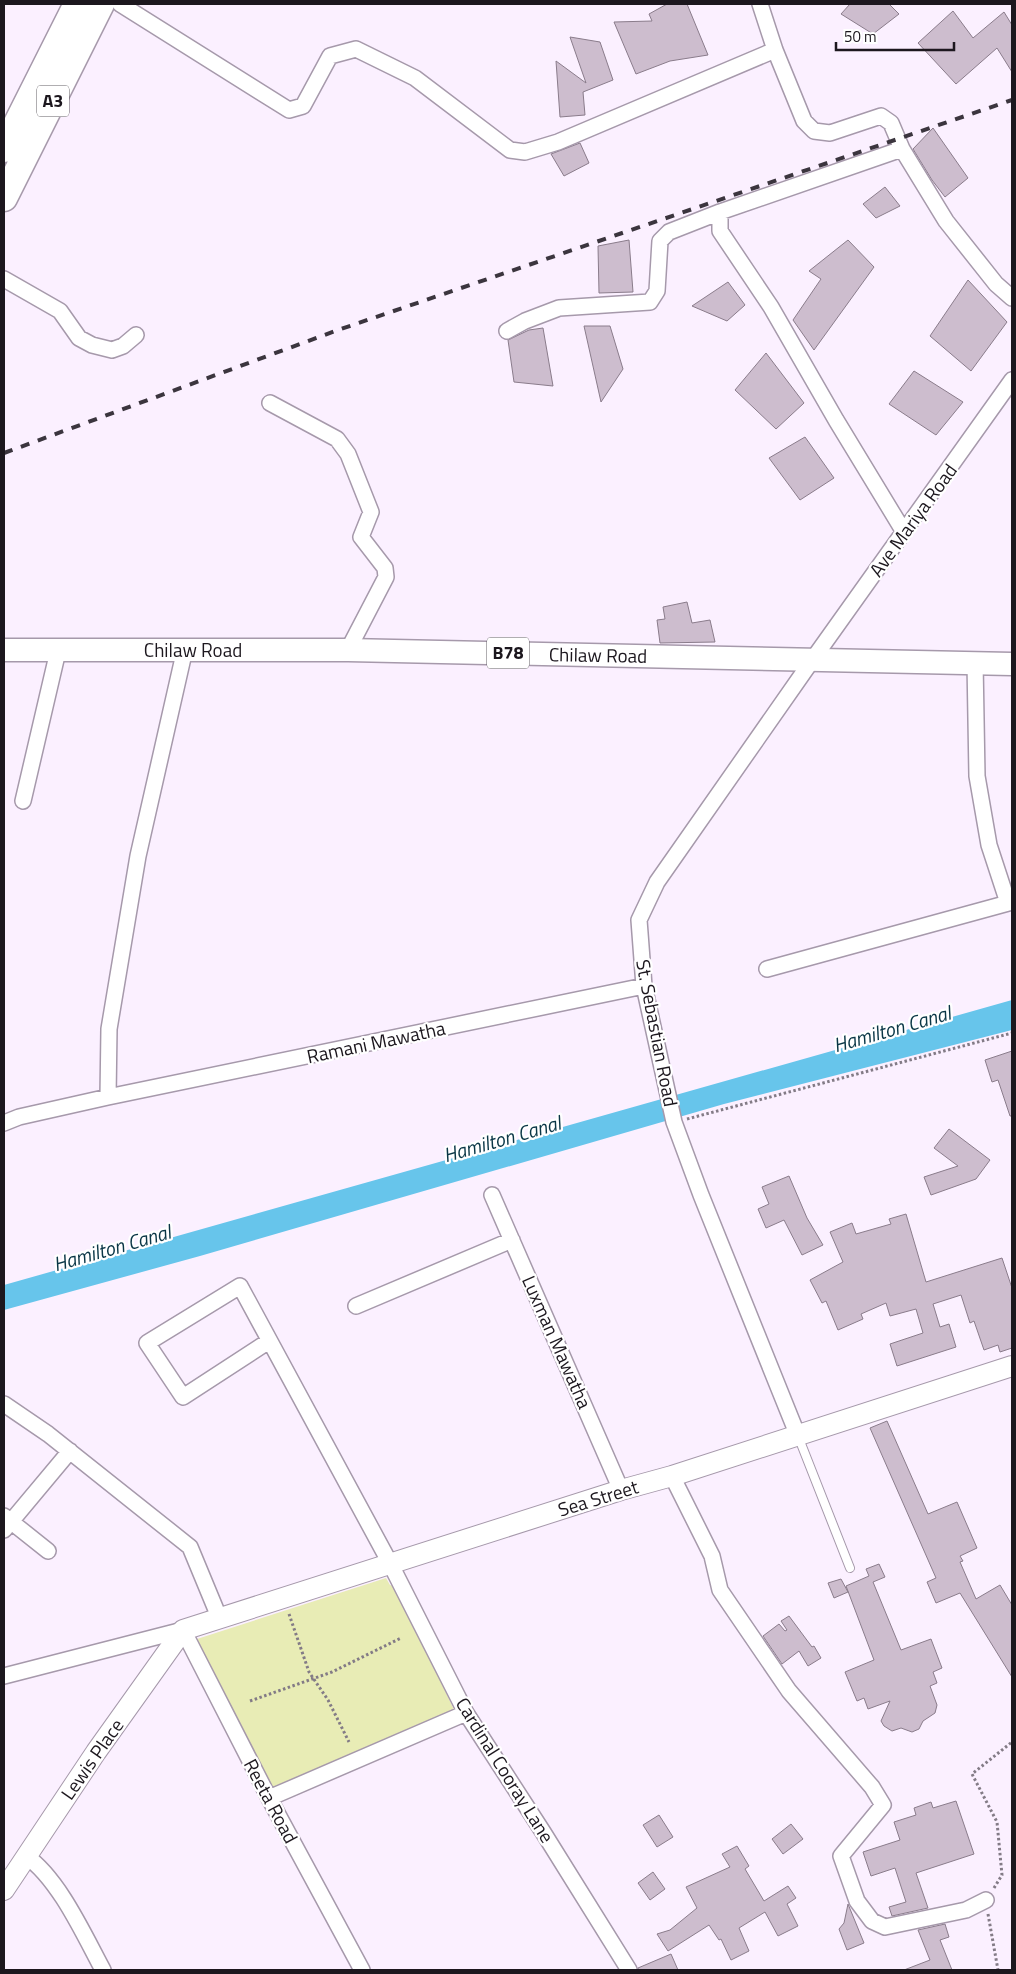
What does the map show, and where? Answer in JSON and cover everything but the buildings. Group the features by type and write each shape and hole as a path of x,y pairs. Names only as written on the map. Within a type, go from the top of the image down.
{"highway":[{"name":"A3","path":"4,149 77,4"},
{"name":"A3","path":"4,198 101,4"}],"main road":[{"name":"Chilaw Road","path":"4,650 348,650 1012,664"}],"street":[{"path":"120,4 289,110 303,106 330,56 356,49 415,78 510,150 525,152 558,142 775,50"},
{"path":"760,4 775,50 804,121 814,131 830,133 881,116 890,123 902,149 946,221 996,284 1012,298"},
{"path":"507,331 559,308 650,302 657,291 660,241 669,232 720,212 902,149"},
{"path":"720,212 720,231 771,307 836,420 904,532"},
{"path":"4,280 60,311 78,338 92,345 112,350 123,346 136,335"},
{"name":"Ave Mariya Road","path":"813,659 1012,380"},
{"path":"270,403 337,439 348,454 371,512 361,537 385,568 386,576 348,650"},
{"path":"108,1097 108,1029 138,856 185,649"},
{"path":"23,801 58,651"},
{"name":"St. Sebastian Road","path":"798,1436 701,1195 674,1122 644,986 639,920 658,882 813,659"},
{"path":"767,968 1010,903 989,845 977,776 975,662"},
{"name":"Ramani Mawatha","path":"4,1123 19,1117 108,1097 644,986"},
{"name":"Luxman Mawatha","path":"492,1195 621,1490"},
{"path":"356,1306 512,1240"},
{"name":"Cardinal Cooray Lane","path":"269,1341 183,1397 147,1343 240,1286 391,1565 466,1713 544,1832 629,1970"},
{"name":"Sea Street","path":"183,1630 621,1490 798,1436 1012,1366"},
{"path":"4,1404 70,1451 190,1547 219,1617"},
{"path":"48,1551 6,1522 70,1451"},
{"path":"672,1476 712,1556 720,1590 789,1691 872,1787 883,1805 841,1856 857,1901 872,1921 885,1927 966,1910 986,1900"},
{"path":"4,1676 183,1630"},
{"name":"Reeta Road","path":"183,1630 269,1798 362,1970"},
{"name":"Lewis Place","path":"4,1890 96,1752 183,1630"},
{"path":"269,1798 466,1713"},
{"path":"26,1856 34,1861 49,1878 70,1910 103,1970"}],"lane":[{"path":"798,1436 850,1568"}],"path":[{"path":"674,1122 1012,1033"},
{"path":"289,1596 289,1614 309,1672 328,1700 348,1742"},
{"path":"250,1701 314,1679 401,1638"},
{"path":"998,1970 986,1900 1002,1876 998,1822 972,1774 1012,1742"}],"green space":[{"path":"386,1578 390,1585 396,1587 456,1714 273,1792 197,1639"}],"water":[{"path":"1012,1000 1012,1030 724,1104 200,1256 4,1310 4,1285"}],"railway":[{"path":"4,453 338,330 1012,100"}],"water label":[{"name":"Hamilton Canal","path":"892,1029"},
{"name":"Hamilton Canal","path":"502,1139"},
{"name":"Hamilton Canal","path":"112,1248"}]}
